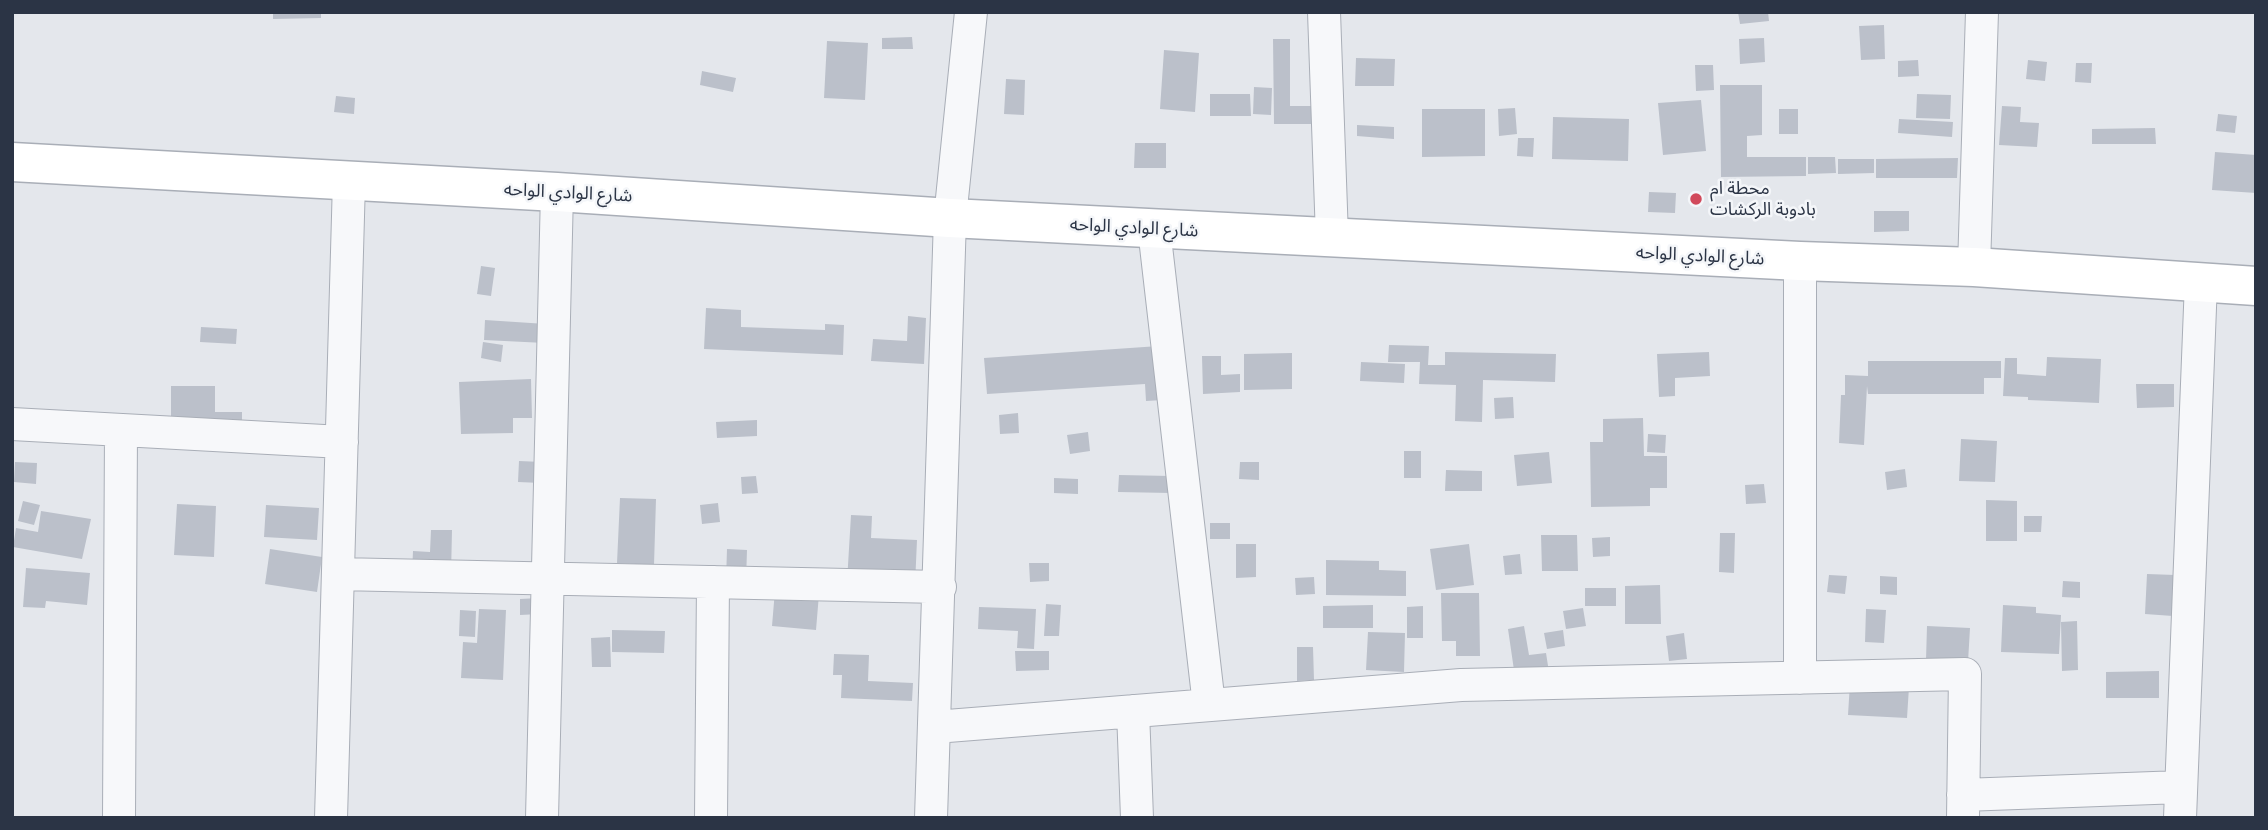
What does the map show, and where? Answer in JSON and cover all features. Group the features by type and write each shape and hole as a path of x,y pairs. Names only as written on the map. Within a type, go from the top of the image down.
{"main road":[{"name":"شارع الوادي الواحه","path":"12,162 556,192 950,218 1800,261 1974,267 2256,286"}],"street":[{"path":"931,818 950,218 971,12"},
{"path":"1324,12 1332,237"},
{"path":"1974,267 1982,12"},
{"path":"331,818 349,181"},
{"path":"542,818 556,192"},
{"path":"1154,229 1209,705"},
{"path":"1800,261 1800,678"},
{"path":"935,727 1461,685 1965,674 1963,807 2180,802 2201,282"},
{"path":"12,424 342,442"},
{"path":"119,818 121,430"},
{"path":"338,574 940,587"},
{"path":"711,818 713,582"},
{"path":"1133,711 1137,818"}],"building":[{"path":"273,12 321,12 321,18 273,19"},
{"path":"1738,12 1768,12 1769,21 1740,24"},
{"path":"1884,25 1885,59 1861,60 1859,26"},
{"path":"912,37 913,49 882,49 882,38"},
{"path":"1764,38 1765,62 1740,64 1739,39"},
{"path":"1273,39 1290,39 1290,106 1325,106 1325,124 1274,124"},
{"path":"827,41 868,43 865,100 824,98"},
{"path":"1164,50 1199,53 1195,112 1160,109"},
{"path":"1356,58 1395,59 1394,86 1355,86"},
{"path":"1918,60 1919,76 1898,77 1898,61"},
{"path":"2028,60 2047,62 2045,81 2026,79"},
{"path":"2076,63 2092,63 2091,83 2075,82"},
{"path":"1695,65 1713,65 1714,90 1696,91"},
{"path":"702,71 736,78 733,92 700,85"},
{"path":"1006,79 1025,80 1024,115 1004,114"},
{"path":"1720,85 1762,85 1762,135 1747,136 1747,157 1806,157 1806,176 1721,177"},
{"path":"1254,87 1272,88 1271,115 1253,114"},
{"path":"1210,94 1250,94 1251,116 1210,116"},
{"path":"1917,94 1951,95 1950,119 1916,118"},
{"path":"336,96 355,98 354,114 334,112"},
{"path":"1701,100 1706,151 1663,155 1658,103"},
{"path":"2002,106 2021,107 2020,122 2039,123 2037,147 1999,145"},
{"path":"1515,108 1517,134 1499,136 1498,109"},
{"path":"1422,109 1485,109 1485,156 1422,157"},
{"path":"1779,109 1798,109 1798,134 1779,134"},
{"path":"2218,114 2237,116 2235,133 2216,131"},
{"path":"1553,117 1629,119 1628,161 1552,159"},
{"path":"1899,119 1953,122 1952,137 1898,133"},
{"path":"1357,125 1394,127 1394,139 1357,136"},
{"path":"2155,128 2156,144 2092,144 2092,129"},
{"path":"1518,138 1534,138 1533,157 1517,156"},
{"path":"1135,143 1166,143 1166,168 1134,168"},
{"path":"2215,152 2256,155 2256,193 2212,190"},
{"path":"1808,157 1835,157 1836,173 1808,174"},
{"path":"1958,158 1957,178 1876,178 1876,159"},
{"path":"1838,159 1874,159 1874,173 1838,174"},
{"path":"1649,192 1676,193 1675,213 1648,212"},
{"path":"1874,211 1909,211 1909,231 1874,232"},
{"path":"481,266 495,268 491,296 477,294"},
{"path":"706,308 741,310 741,327 825,330 825,324 844,325 843,355 704,349"},
{"path":"908,316 926,318 924,364 871,361 873,339 907,341"},
{"path":"485,320 546,324 545,343 484,340"},
{"path":"201,327 237,329 236,344 200,342"},
{"path":"483,342 503,345 501,362 481,358"},
{"path":"1389,345 1429,346 1428,365 1445,365 1445,352 1556,354 1555,382 1483,380 1482,422 1455,421 1456,385 1419,384 1420,362 1388,362"},
{"path":"1159,346 1163,400 1146,401 1145,384 987,394 984,358"},
{"path":"1709,352 1710,376 1675,378 1675,396 1659,397 1657,354"},
{"path":"1292,353 1292,389 1244,390 1244,354"},
{"path":"1202,356 1221,356 1221,375 1240,374 1240,392 1203,394"},
{"path":"2047,357 2101,359 2099,403 2028,400 2028,397 2003,396 2005,358 2017,358 2017,374 2046,376"},
{"path":"1868,361 2001,361 2001,378 1984,378 1984,394 1868,394 1867,386 1864,445 1839,443 1841,395 1845,395 1845,375 1868,376"},
{"path":"1361,362 1405,364 1404,383 1360,381"},
{"path":"531,379 532,418 513,418 513,433 461,434 459,382"},
{"path":"2136,384 2174,384 2174,407 2137,408"},
{"path":"171,386 215,386 215,412 242,412 242,432 171,432"},
{"path":"1513,397 1514,418 1495,419 1494,398"},
{"path":"1018,413 1019,433 1000,434 999,415"},
{"path":"1643,418 1644,456 1667,456 1667,488 1650,488 1650,506 1591,507 1590,442 1603,442 1603,419"},
{"path":"757,420 757,436 717,438 716,422"},
{"path":"1088,432 1090,451 1070,454 1067,435"},
{"path":"1648,434 1666,435 1665,453 1647,452"},
{"path":"1961,439 1997,441 1995,482 1959,481"},
{"path":"1404,451 1421,451 1421,478 1404,478"},
{"path":"1549,452 1552,483 1517,486 1514,455"},
{"path":"519,461 542,462 541,483 518,482"},
{"path":"15,462 37,463 36,484 14,482"},
{"path":"1240,462 1259,462 1259,480 1239,479"},
{"path":"1905,469 1907,487 1887,490 1885,472"},
{"path":"1446,470 1482,471 1482,491 1445,491"},
{"path":"1119,475 1171,476 1171,493 1118,492"},
{"path":"756,476 758,493 742,494 741,477"},
{"path":"1054,478 1078,479 1078,494 1054,493"},
{"path":"1764,484 1766,503 1746,504 1745,485"},
{"path":"620,498 656,499 654,565 617,563"},
{"path":"1986,500 2017,501 2017,541 1986,541"},
{"path":"23,501 40,505 34,525 18,521"},
{"path":"718,503 720,522 702,524 700,505"},
{"path":"177,504 216,506 214,557 174,555"},
{"path":"266,505 319,508 317,540 264,537"},
{"path":"41,511 91,519 82,559 13,547 16,528 38,532"},
{"path":"851,515 872,516 871,538 917,540 915,585 847,582"},
{"path":"2024,516 2042,516 2041,532 2024,532"},
{"path":"1210,523 1230,523 1230,539 1210,539"},
{"path":"431,530 452,530 451,575 412,574 413,551 430,552"},
{"path":"1720,533 1735,533 1734,573 1719,572"},
{"path":"1541,535 1577,535 1578,571 1542,571"},
{"path":"1610,537 1610,556 1593,557 1592,538"},
{"path":"1236,544 1256,544 1256,577 1236,578"},
{"path":"1469,544 1474,585 1436,590 1430,549"},
{"path":"270,549 322,557 317,592 265,584"},
{"path":"727,549 747,550 746,581 726,581"},
{"path":"1520,554 1522,574 1505,575 1503,556"},
{"path":"1326,560 1379,561 1379,570 1406,571 1406,596 1326,595"},
{"path":"1029,563 1049,563 1049,581 1030,582"},
{"path":"26,568 90,573 87,605 46,601 45,608 23,607"},
{"path":"2147,574 2175,575 2173,616 2145,614"},
{"path":"1829,575 1847,576 1845,594 1827,592"},
{"path":"1880,576 1897,577 1897,595 1880,594"},
{"path":"1314,577 1315,594 1296,595 1295,578"},
{"path":"2063,581 2080,582 2080,598 2062,597"},
{"path":"1660,585 1661,624 1625,624 1625,586"},
{"path":"1585,588 1616,588 1616,606 1585,606"},
{"path":"775,590 819,594 816,630 772,626"},
{"path":"1441,593 1479,593 1480,656 1456,656 1456,641 1442,641"},
{"path":"539,598 540,614 520,615 520,599"},
{"path":"1046,604 1061,605 1059,636 1044,636"},
{"path":"1373,605 1373,628 1323,628 1323,606"},
{"path":"2003,605 2036,607 2036,613 2061,615 2059,654 2001,652"},
{"path":"1423,606 1423,638 1407,638 1407,607"},
{"path":"979,607 1036,609 1034,649 1017,648 1018,631 978,629"},
{"path":"1583,608 1586,626 1566,629 1563,611"},
{"path":"479,609 506,610 503,680 461,678 463,642 477,643"},
{"path":"1866,609 1886,610 1884,643 1865,642"},
{"path":"460,610 476,611 475,637 459,636"},
{"path":"2077,621 2078,670 2062,671 2061,622"},
{"path":"1524,626 1529,655 1546,653 1549,672 1515,677 1508,629"},
{"path":"1927,626 1970,628 1968,662 1926,660"},
{"path":"612,630 665,631 664,653 612,652"},
{"path":"1563,630 1565,646 1547,649 1544,633"},
{"path":"1368,632 1405,633 1404,672 1366,670"},
{"path":"1684,633 1687,659 1669,661 1666,636"},
{"path":"610,637 611,667 592,667 591,638"},
{"path":"1297,647 1313,647 1314,680 1297,681"},
{"path":"1015,651 1049,651 1049,670 1016,671"},
{"path":"834,654 869,655 868,681 913,683 912,701 841,698 842,675 833,675"},
{"path":"2159,671 2159,698 2106,698 2106,672"},
{"path":"1850,683 1909,687 1907,718 1848,715"}],"place":[{"name":"محطة ام بادوبة الركشات","path":"1696,199"}]}
